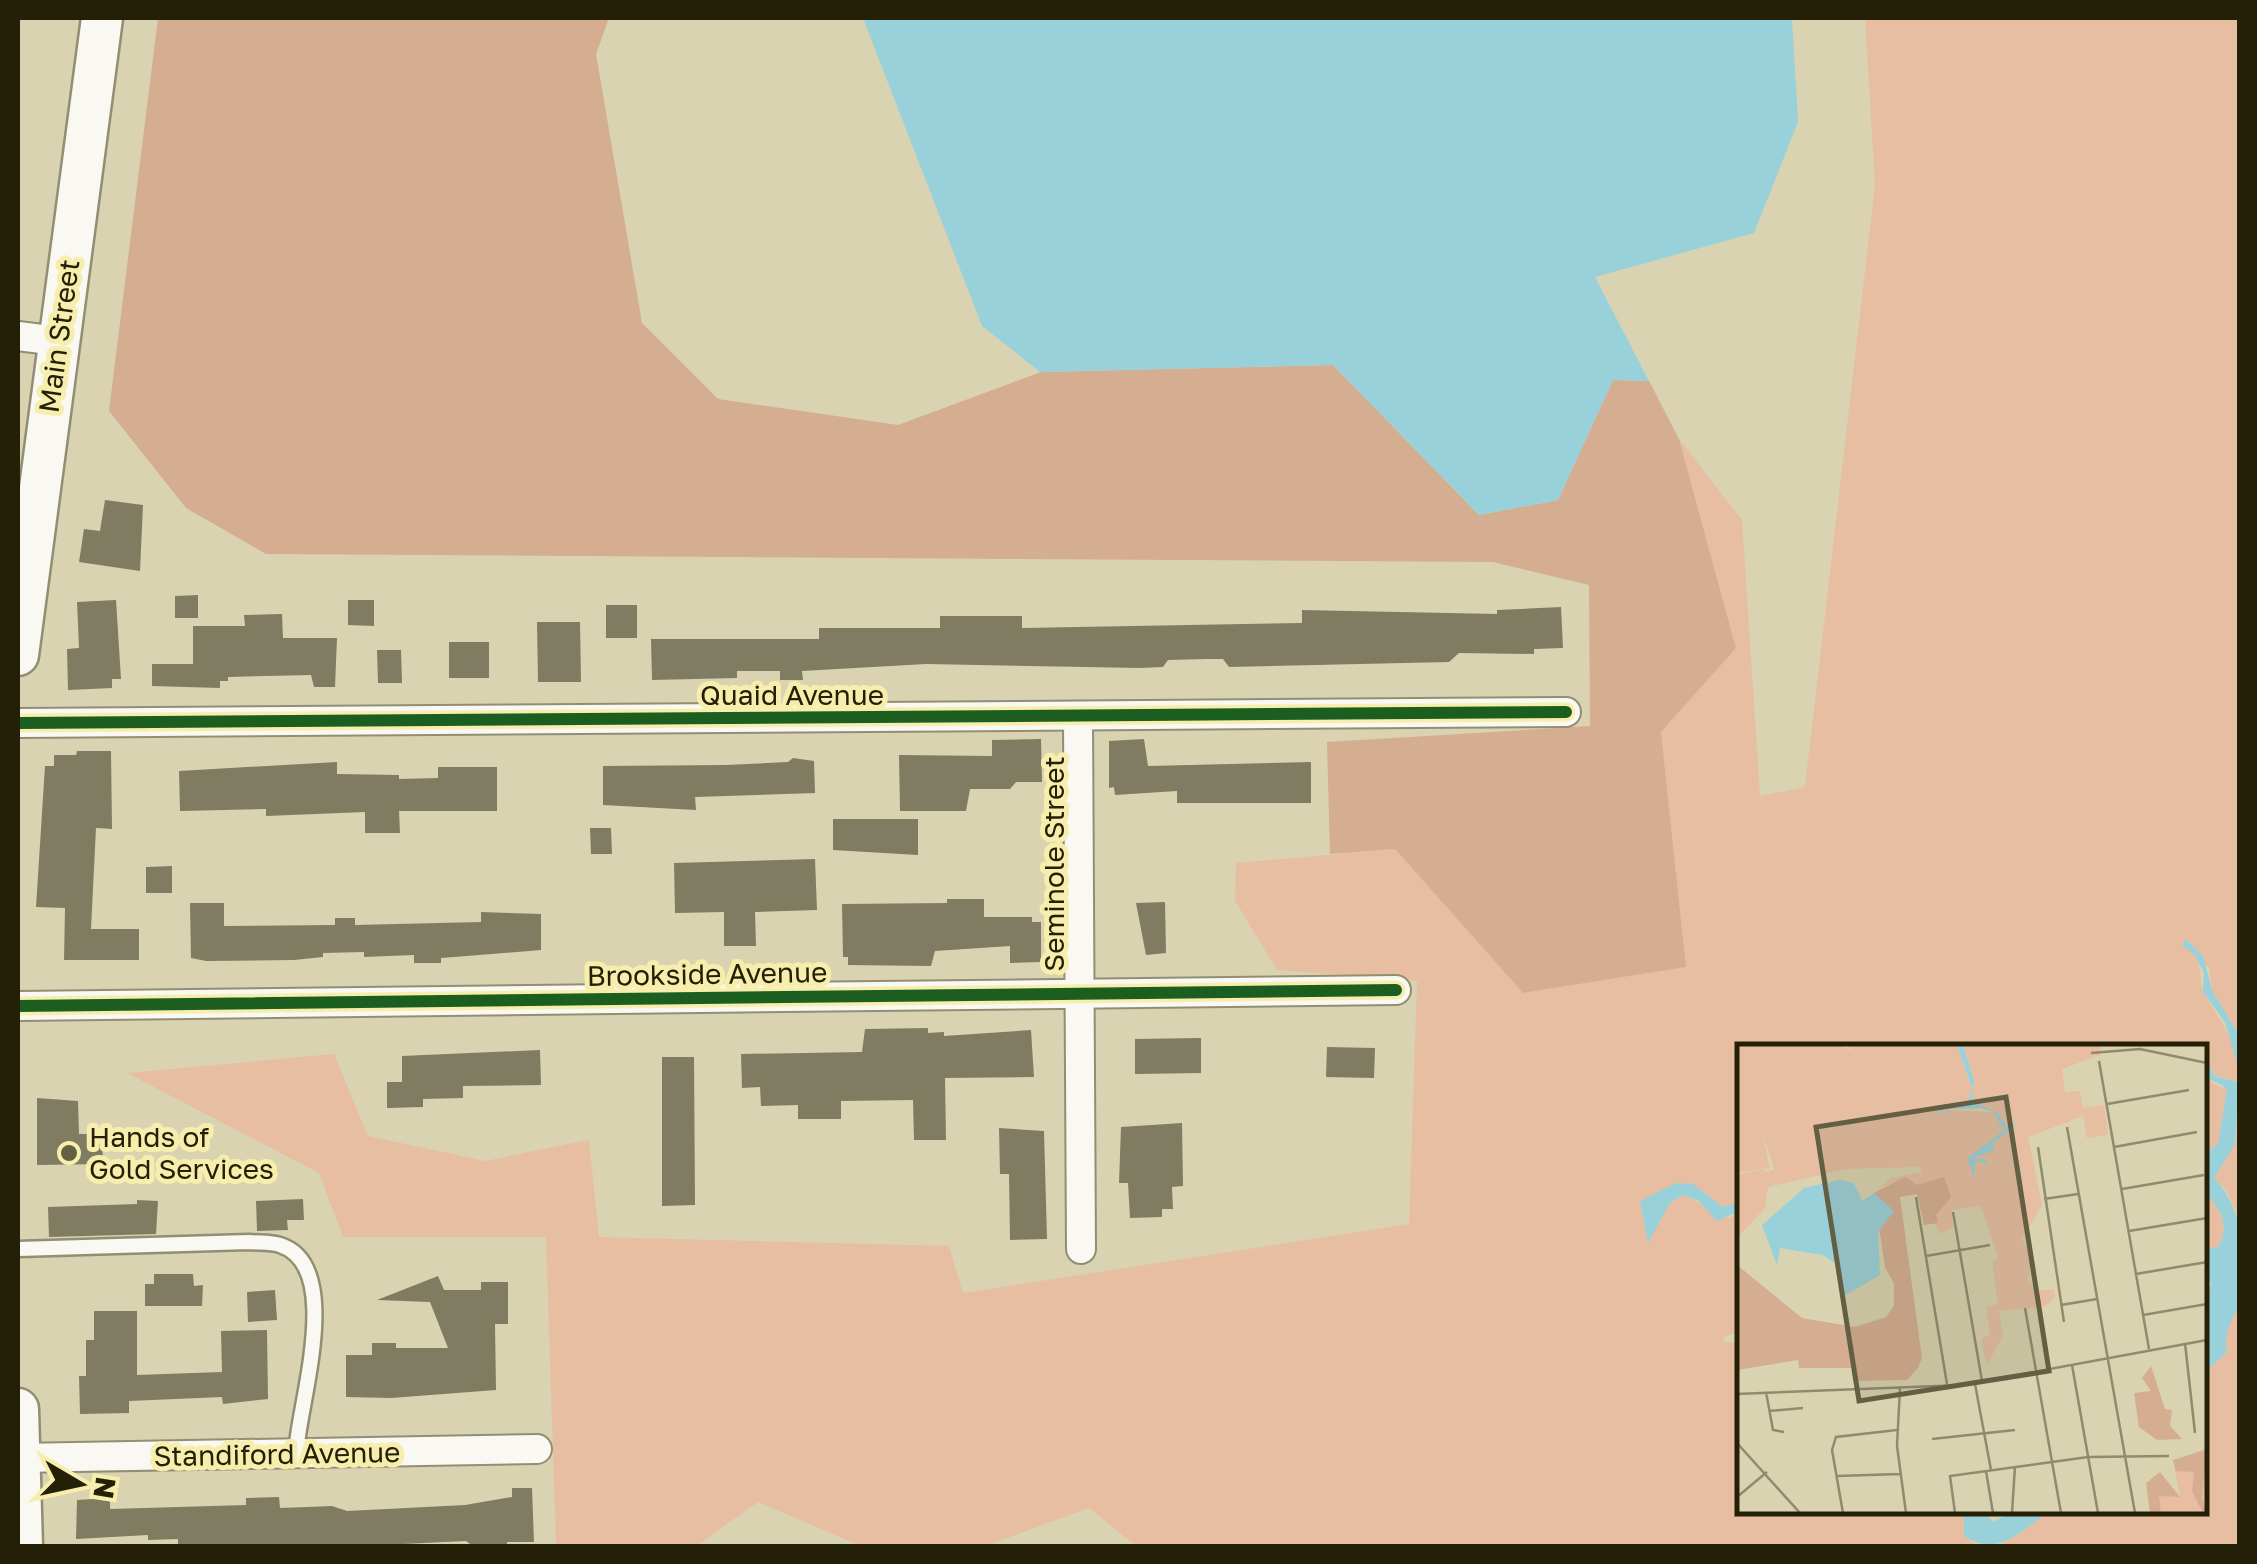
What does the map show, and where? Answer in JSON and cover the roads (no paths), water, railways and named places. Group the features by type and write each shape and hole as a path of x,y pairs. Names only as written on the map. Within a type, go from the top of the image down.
{"main road":[{"name":"Main Street","path":"18,656 102,18"},
{"path":"18,1409 22,1546"}],"street":[{"path":"18,336 58,341"},
{"name":"Quaid Avenue","path":"18,723 1078,719 1566,712"},
{"name":"Seminole Street","path":"1078,719 1081,1250"},
{"name":"Brookside Avenue","path":"18,1006 1396,990"},
{"name":"Standiford Avenue","path":"18,1458 537,1449"}],"lane":[{"path":"18,1249 249,1242 282,1245 303,1261 314,1310 314,1360 296,1434 296,1454"}],"water":[{"path":"863,18 1792,18 1798,122 1754,233 1595,277 1649,381 1613,380 1558,500 1479,515 1333,365 1040,372 982,326"},
{"path":"2186,939 2203,956 2212,990 2239,1035 2239,1070 2225,1022 2203,992 2204,972 2194,954 2182,945"},
{"path":"2207,1062 2215,1076 2238,1082 2239,1077 2235,1144 2214,1178 2237,1219 2243,1267 2240,1299 2226,1337 2227,1352 2207,1370 2207,1301 2211,1283 2207,1278 2207,1262 2209,1249 2219,1246 2223,1224 2220,1211 2207,1196 2207,1152 2218,1144 2227,1090 2208,1077"},
{"path":"1676,1183 1693,1184 1723,1207 1737,1203 1737,1212 1717,1221 1699,1201 1683,1195 1670,1203 1648,1243 1640,1201"},
{"path":"1964,1514 1987,1514 1993,1522 2008,1514 2045,1514 2017,1535 1998,1543 1976,1542 1964,1536"}],"place":[{"name":"Hands of Gold Services","path":"69,1153"}]}
